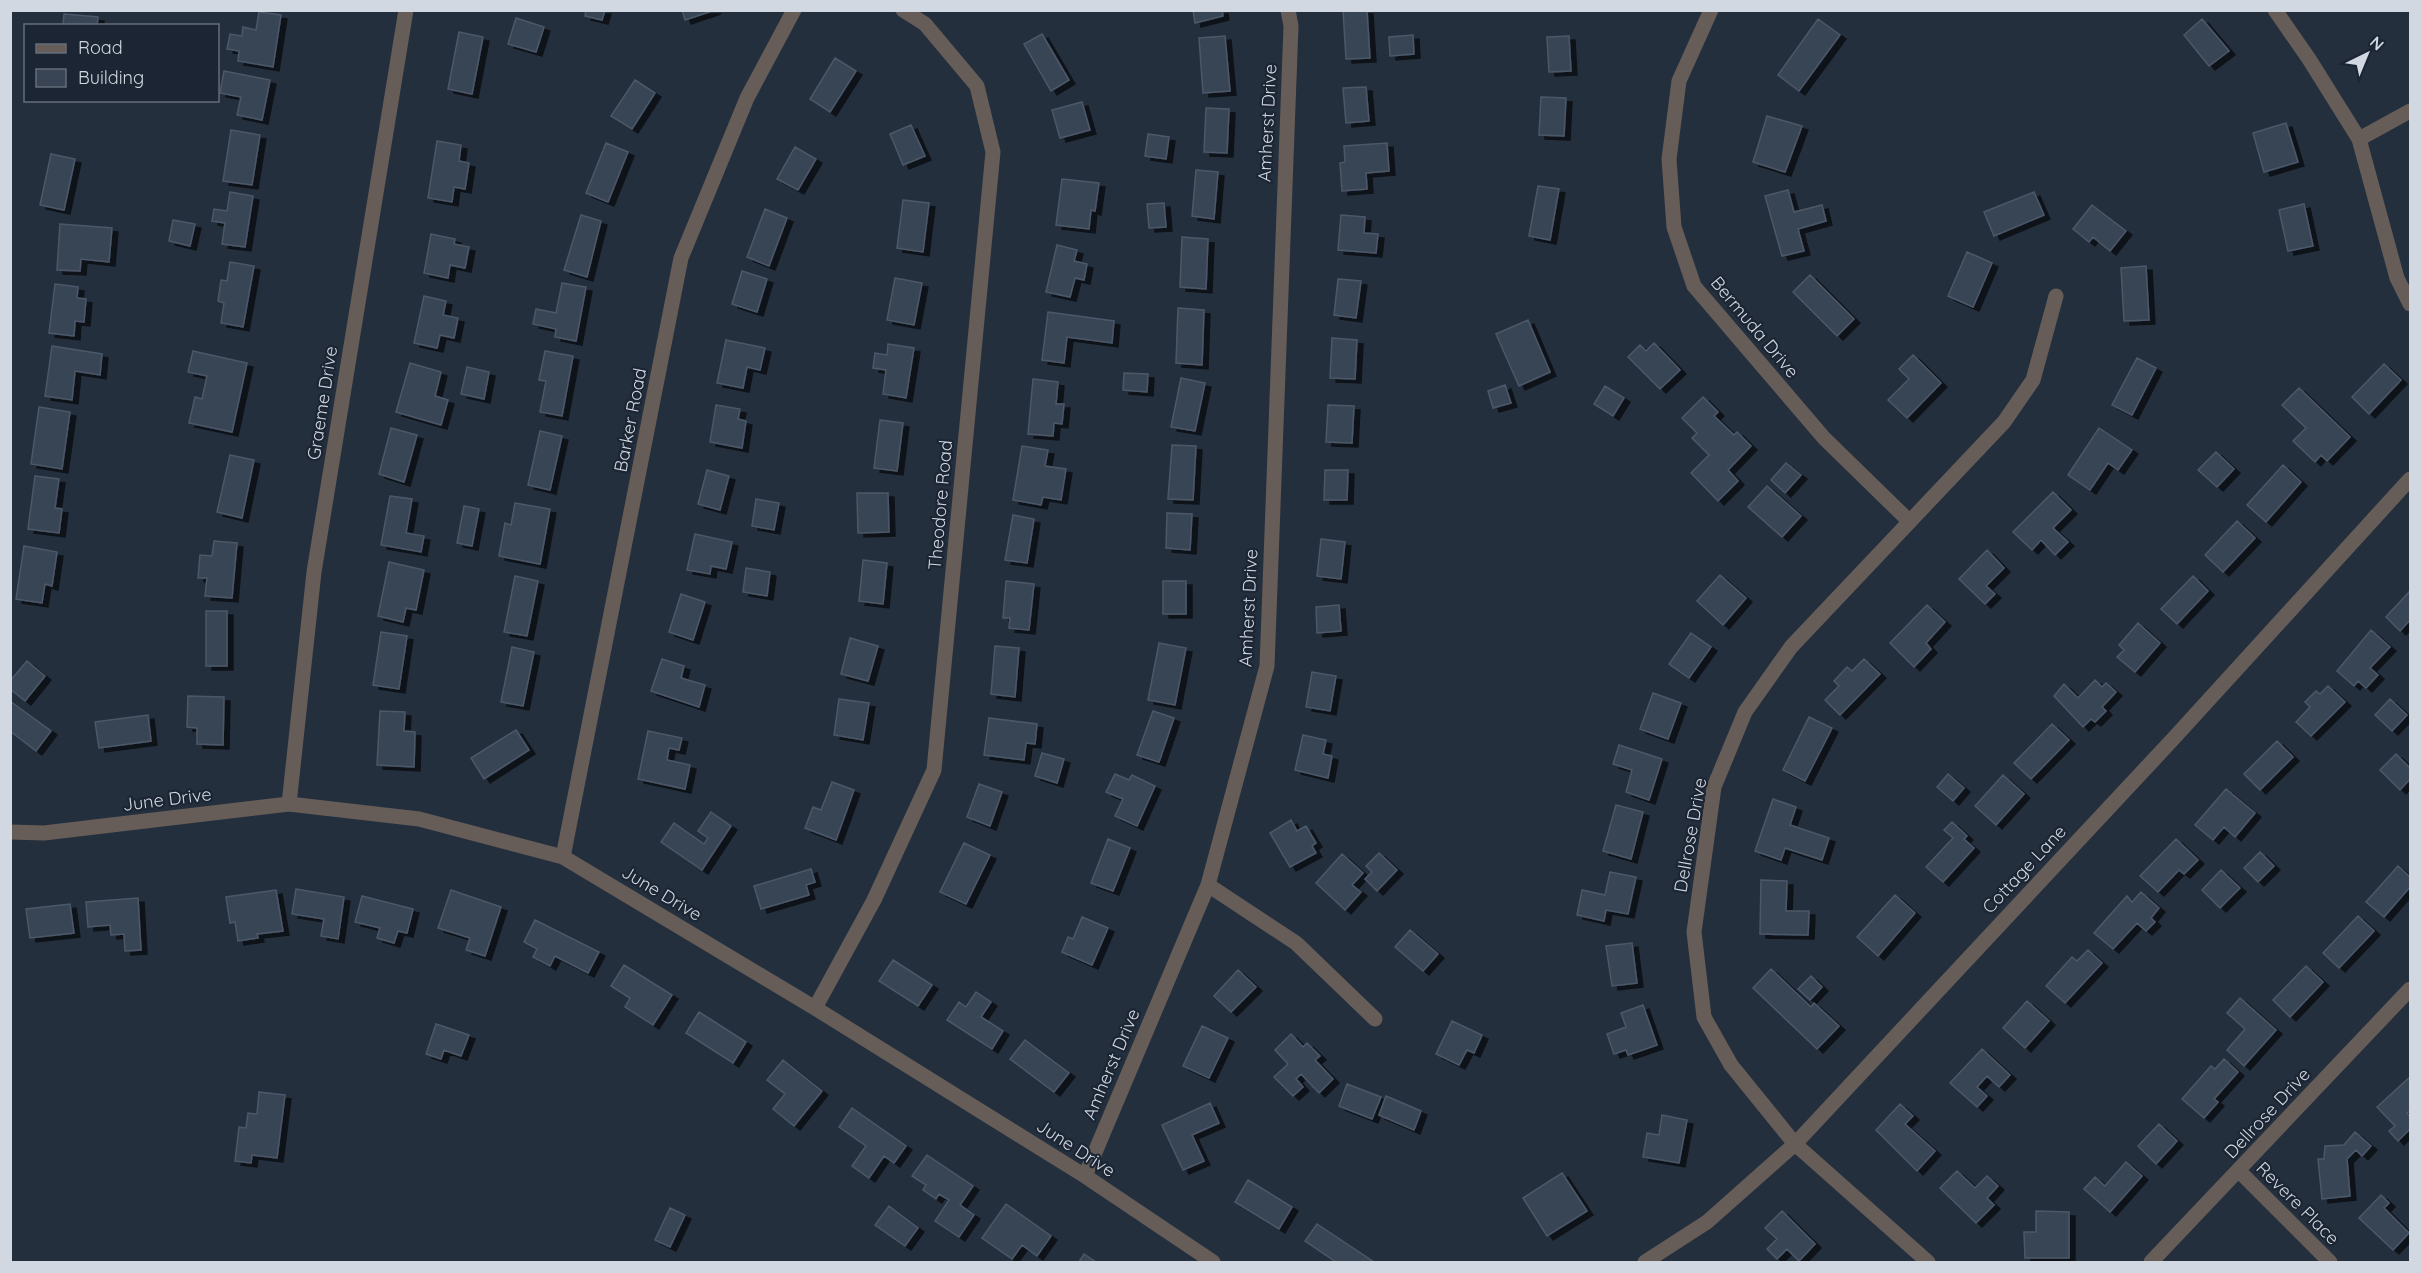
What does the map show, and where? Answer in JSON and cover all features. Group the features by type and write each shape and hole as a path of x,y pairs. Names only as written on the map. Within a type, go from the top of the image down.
{"street":[{"name":"Graeme Drive","path":"289,804 314,572 406,10"},
{"name":"Barker Road","path":"563,857 681,258 747,98 795,10"},
{"name":"Theodore Road","path":"815,1008 874,900 934,771 993,152 977,86 925,24 903,10"},
{"name":"Amherst Drive","path":"1085,1176 1208,885 1267,666 1291,26 1288,10"},
{"name":"Bermuda Drive","path":"1711,10 1679,81 1669,159 1674,227 1694,286 1824,438 1909,521"},
{"path":"2275,10 2309,58 2359,139 2397,278 2410,304"},
{"path":"2359,139 2410,111"},
{"name":"Dellrose Drive","path":"1929,1263 1795,1144 1731,1065 1704,1017 1694,932 1714,787 1745,712 1791,647 2004,422 2033,380 2056,296"},
{"name":"Cottage Lane","path":"1646,1263 1707,1222 1795,1144 2173,739 2410,479"},
{"name":"June Drive","path":"10,832 44,833 289,804 419,819 563,857 815,1008 1085,1176 1214,1263"},
{"path":"1208,885 1296,942 1375,1019"},
{"name":"Dellrose Drive","path":"2151,1263 2410,989"},
{"name":"Revere Place","path":"2239,1171 2330,1263"}],"building":[{"path":"586,10 605,10 602,20 585,16"},
{"path":"682,10 715,10 685,20"},
{"path":"1193,10 1222,10 1223,16 1195,23"},
{"path":"1343,10 1367,10 1370,58 1346,59"},
{"path":"259,12 281,15 273,67 238,61 239,51 227,49 230,34 242,36 243,27 256,30"},
{"path":"64,14 98,17 97,24 63,24"},
{"path":"516,18 544,27 536,52 508,44"},
{"path":"1818,19 1840,35 1799,91 1778,75"},
{"path":"2202,19 2229,51 2209,66 2184,35"},
{"path":"459,32 483,37 472,94 448,89"},
{"path":"1042,34 1069,80 1051,91 1024,44"},
{"path":"1413,35 1414,54 1390,56 1389,37"},
{"path":"1225,36 1230,91 1203,93 1199,38"},
{"path":"1569,36 1571,71 1549,72 1547,37"},
{"path":"835,58 856,71 830,112 810,99"},
{"path":"224,71 270,80 262,120 237,115 241,97 220,93"},
{"path":"635,80 655,93 632,129 611,116"},
{"path":"1366,87 1369,121 1346,123 1343,88"},
{"path":"1541,97 1566,98 1564,136 1539,135"},
{"path":"1082,102 1090,130 1060,138 1052,110"},
{"path":"1206,108 1229,109 1227,153 1204,152"},
{"path":"1767,116 1802,126 1785,172 1753,162"},
{"path":"2286,123 2298,162 2264,172 2253,133"},
{"path":"911,125 925,156 903,165 890,134"},
{"path":"231,130 260,135 252,185 223,181"},
{"path":"1148,134 1169,137 1166,159 1145,156"},
{"path":"437,141 461,145 459,161 469,163 465,189 454,187 452,202 428,198"},
{"path":"606,143 628,152 608,202 586,193"},
{"path":"1387,143 1389,171 1366,173 1367,189 1342,191 1340,163 1345,162 1344,146"},
{"path":"795,147 816,159 798,190 777,179"},
{"path":"51,154 75,159 64,210 40,205"},
{"path":"1196,170 1218,172 1214,219 1192,216"},
{"path":"1062,179 1099,183 1095,211 1091,210 1089,229 1056,225"},
{"path":"1538,186 1559,189 1550,240 1529,236"},
{"path":"1788,190 1794,212 1822,205 1826,221 1798,229 1804,251 1782,256 1765,196"},
{"path":"230,192 253,196 245,247 222,244 225,223 212,221 214,209 227,211"},
{"path":"2034,192 2044,215 1994,236 1984,212"},
{"path":"903,200 929,203 923,252 897,248"},
{"path":"1164,203 1166,227 1149,228 1147,204"},
{"path":"2304,204 2313,246 2288,251 2279,210"},
{"path":"2092,205 2126,231 2110,251 2093,237 2089,242 2073,229"},
{"path":"765,209 787,218 769,266 747,257"},
{"path":"581,215 601,221 587,277 564,270"},
{"path":"1341,215 1365,217 1364,233 1378,234 1376,253 1338,250"},
{"path":"173,220 195,224 190,246 169,241"},
{"path":"60,224 112,228 109,262 81,259 80,271 57,270"},
{"path":"431,234 455,239 454,244 469,247 465,268 450,265 448,278 424,273"},
{"path":"1182,237 1208,239 1206,289 1180,287"},
{"path":"1057,245 1077,250 1074,261 1087,264 1084,280 1075,278 1070,297 1046,292"},
{"path":"1967,252 1992,263 1973,307 1948,296"},
{"path":"230,262 254,266 243,327 221,323 224,303 218,301 221,280 227,281"},
{"path":"2146,266 2149,320 2124,321 2121,268"},
{"path":"742,271 767,279 757,312 732,304"},
{"path":"1810,275 1854,319 1837,336 1793,292"},
{"path":"895,278 922,283 914,325 887,320"},
{"path":"1338,279 1361,281 1356,318 1334,315"},
{"path":"562,283 586,287 576,341 555,337 556,329 533,324 536,309 556,313"},
{"path":"55,284 78,287 77,298 86,299 84,322 75,321 74,336 49,333"},
{"path":"424,296 446,301 443,315 458,318 454,338 440,335 437,348 414,343"},
{"path":"1178,308 1204,310 1202,365 1176,363"},
{"path":"1048,312 1114,321 1112,343 1067,337 1064,363 1042,360"},
{"path":"1528,320 1550,372 1519,386 1496,334"},
{"path":"1332,338 1357,340 1355,379 1330,378"},
{"path":"726,340 765,348 760,370 747,367 743,388 717,383"},
{"path":"1654,343 1680,370 1660,389 1628,357 1640,345 1646,351"},
{"path":"888,344 914,348 906,398 883,394 886,370 873,368 875,353 887,355"},
{"path":"52,346 102,354 100,375 75,371 72,400 45,396"},
{"path":"193,351 247,363 232,432 189,423 195,397 202,399 207,376 188,372"},
{"path":"545,351 573,356 562,416 540,412 546,381 539,380"},
{"path":"1913,355 1941,383 1907,418 1888,400 1909,379 1899,369"},
{"path":"2137,358 2156,368 2132,415 2112,405"},
{"path":"410,363 441,372 435,396 448,400 441,425 396,412"},
{"path":"2384,364 2401,380 2369,414 2352,397"},
{"path":"467,367 489,372 484,399 461,394"},
{"path":"1124,373 1148,374 1147,392 1123,390"},
{"path":"1181,378 1205,383 1195,431 1171,427"},
{"path":"1033,379 1058,382 1056,404 1064,404 1062,424 1054,423 1053,436 1028,434"},
{"path":"1505,385 1511,403 1493,408 1488,391"},
{"path":"1605,386 1624,398 1613,416 1594,404"},
{"path":"2299,388 2350,437 2327,461 2321,455 2315,462 2293,441 2306,428 2282,405"},
{"path":"1703,397 1718,412 1714,416 1734,435 1737,432 1751,446 1728,470 1738,481 1718,501 1691,473 1709,455 1692,438 1697,433 1682,418"},
{"path":"716,405 740,409 738,419 746,421 742,448 710,442"},
{"path":"1328,405 1354,406 1352,443 1326,442"},
{"path":"39,407 70,412 62,469 31,464"},
{"path":"880,420 903,423 897,471 874,468"},
{"path":"391,428 417,435 404,482 379,474"},
{"path":"2099,428 2132,450 2118,470 2108,463 2090,490 2068,475"},
{"path":"540,431 562,436 550,490 528,485"},
{"path":"1172,445 1196,446 1193,500 1168,499"},
{"path":"1022,446 1048,450 1045,466 1066,469 1061,500 1043,497 1041,505 1013,500"},
{"path":"2216,452 2234,469 2217,487 2198,470"},
{"path":"230,455 254,460 242,518 217,512"},
{"path":"1786,463 1801,475 1785,493 1771,480"},
{"path":"2283,465 2301,482 2266,522 2247,505"},
{"path":"707,470 729,476 720,510 698,504"},
{"path":"1325,470 1348,470 1347,500 1324,500"},
{"path":"35,476 59,479 55,508 62,509 59,533 28,529"},
{"path":"1767,486 1801,516 1782,537 1748,507"},
{"path":"2053,492 2071,510 2053,528 2068,542 2055,555 2041,540 2032,550 2013,532"},
{"path":"857,493 888,493 889,532 858,533"},
{"path":"390,496 412,499 406,533 424,536 421,552 381,545"},
{"path":"756,499 779,503 774,530 752,526"},
{"path":"515,503 550,509 540,564 499,556 505,523 511,525"},
{"path":"464,506 479,509 472,546 457,543"},
{"path":"1167,513 1192,514 1190,550 1166,548"},
{"path":"1013,515 1034,519 1027,563 1005,560"},
{"path":"2237,521 2255,538 2223,572 2205,555"},
{"path":"695,534 732,542 726,569 711,566 710,574 687,570"},
{"path":"1321,539 1345,542 1341,579 1317,576"},
{"path":"214,541 237,543 232,598 205,596 207,578 198,578 200,555 212,556"},
{"path":"24,546 57,552 52,586 45,584 42,603 16,599"},
{"path":"1987,550 2004,568 1986,586 1995,594 1985,604 1959,579"},
{"path":"863,560 887,563 883,604 859,601"},
{"path":"389,562 424,570 416,610 406,608 403,622 378,616"},
{"path":"746,568 770,572 767,596 743,592"},
{"path":"1720,575 1746,598 1723,625 1697,601"},
{"path":"515,576 538,581 527,636 504,632"},
{"path":"2193,576 2208,591 2177,624 2161,609"},
{"path":"1006,581 1034,584 1029,630 1009,628 1010,618 1003,618"},
{"path":"1163,581 1186,581 1186,614 1163,614"},
{"path":"2410,591 2410,620 2400,631 2386,617"},
{"path":"681,594 705,602 693,640 669,632"},
{"path":"1339,605 1341,631 1317,633 1316,607"},
{"path":"1927,605 1945,622 1926,643 1931,649 1914,667 1890,643"},
{"path":"206,611 227,611 227,666 206,666"},
{"path":"2138,623 2160,643 2135,672 2117,657 2124,650 2119,645"},
{"path":"2371,630 2390,647 2370,668 2378,675 2366,688 2358,681 2354,686 2337,671"},
{"path":"381,632 407,636 399,689 373,685"},
{"path":"1691,633 1711,647 1689,678 1669,664"},
{"path":"850,638 878,646 868,681 841,674"},
{"path":"1159,643 1186,648 1175,705 1148,700"},
{"path":"995,646 1019,648 1015,697 991,694"},
{"path":"512,647 534,652 523,706 501,702"},
{"path":"662,659 684,666 681,678 705,685 699,707 651,691"},
{"path":"1864,659 1880,674 1840,715 1825,700 1839,686 1834,681 1847,667 1852,671"},
{"path":"27,661 45,676 25,701 10,689 10,681"},
{"path":"1312,672 1336,676 1330,711 1306,707"},
{"path":"2095,680 2102,687 2106,683 2116,692 2102,707 2106,711 2095,722 2091,719 2083,727 2054,696 2064,684 2078,698"},
{"path":"2328,686 2345,702 2311,736 2296,722 2310,707 2305,702 2316,691 2320,694"},
{"path":"1653,693 1681,703 1668,739 1640,729"},
{"path":"188,696 224,697 223,745 197,744 197,728 187,727"},
{"path":"839,699 869,703 863,740 834,735"},
{"path":"2390,699 2407,715 2392,731 2375,715"},
{"path":"10,701 51,731 36,751 10,731"},
{"path":"380,711 405,712 404,731 415,732 414,767 377,765"},
{"path":"1153,711 1174,718 1159,762 1137,755"},
{"path":"148,715 151,741 99,748 95,722"},
{"path":"1809,717 1832,728 1805,781 1783,770"},
{"path":"989,718 1037,724 1035,744 1026,743 1024,760 984,755"},
{"path":"2052,724 2069,740 2031,779 2014,763"},
{"path":"516,730 529,750 484,779 471,758"},
{"path":"648,731 682,738 679,750 669,748 667,760 690,765 685,789 638,779"},
{"path":"1303,735 1326,740 1323,754 1332,756 1328,778 1295,770"},
{"path":"2277,741 2293,757 2260,790 2244,774"},
{"path":"1619,745 1662,759 1649,800 1626,792 1632,770 1613,764"},
{"path":"1042,753 1064,759 1057,783 1035,776"},
{"path":"2396,754 2410,768 2410,779 2400,790 2380,770"},
{"path":"1115,774 1129,780 1132,775 1155,786 1137,826 1115,816 1123,799 1106,792"},
{"path":"1948,774 1964,788 1953,801 1937,787"},
{"path":"2003,775 2024,794 1996,825 1975,806"},
{"path":"832,782 854,790 836,840 805,828 813,807 821,810"},
{"path":"979,784 1002,792 990,826 967,817"},
{"path":"2226,789 2255,813 2235,837 2224,827 2213,840 2195,825"},
{"path":"1773,799 1796,807 1790,825 1829,838 1822,860 1785,848 1781,860 1755,851"},
{"path":"1616,805 1643,812 1631,859 1603,851"},
{"path":"711,812 731,826 702,870 661,842 674,823 704,844 708,838 698,831"},
{"path":"1291,820 1297,831 1306,826 1316,843 1312,846 1316,853 1290,867 1270,833"},
{"path":"1952,822 1967,836 1964,839 1974,848 1943,882 1926,867 1953,838 1944,830"},
{"path":"1108,839 1130,848 1113,891 1091,883"},
{"path":"2176,839 2198,860 2184,874 2179,870 2158,892 2140,876"},
{"path":"964,843 990,855 966,904 940,892"},
{"path":"2260,852 2274,866 2258,882 2244,868"},
{"path":"1379,853 1397,870 1377,891 1365,879 1372,872 1366,866"},
{"path":"1342,854 1363,873 1352,885 1361,892 1345,910 1316,883"},
{"path":"2398,866 2410,877 2410,887 2384,917 2366,902"},
{"path":"811,869 815,882 806,885 809,895 761,909 754,886"},
{"path":"2221,870 2240,888 2220,908 2202,890"},
{"path":"1610,872 1636,877 1628,914 1606,910 1604,921 1577,915 1582,890 1605,895"},
{"path":"1761,880 1787,881 1786,911 1809,911 1808,935 1760,934"},
{"path":"296,889 344,897 338,939 321,936 324,919 292,914"},
{"path":"276,890 283,931 257,934 258,938 238,941 235,922 230,923 226,897"},
{"path":"451,890 501,907 485,956 466,950 470,938 438,928"},
{"path":"2141,892 2159,908 2151,918 2155,922 2146,931 2137,923 2113,949 2094,933 2127,896 2132,902"},
{"path":"1895,895 1915,913 1878,956 1857,937"},
{"path":"362,896 413,909 407,933 398,931 394,943 377,938 380,928 355,922"},
{"path":"138,898 141,950 125,951 124,934 111,935 110,925 88,927 86,902"},
{"path":"70,904 74,933 30,938 26,909"},
{"path":"2358,916 2374,931 2339,968 2323,953"},
{"path":"1082,917 1108,928 1092,965 1062,952 1068,937 1073,939"},
{"path":"535,920 599,952 588,973 555,956 550,966 533,957 537,949 524,942"},
{"path":"1410,930 1438,954 1423,971 1395,947"},
{"path":"1632,943 1637,983 1612,986 1606,946"},
{"path":"2088,950 2102,963 2065,1003 2046,986 2072,957 2077,961"},
{"path":"893,960 932,985 918,1006 879,981"},
{"path":"624,965 672,995 653,1025 625,1007 630,998 611,986"},
{"path":"2306,966 2323,982 2290,1017 2273,1000"},
{"path":"1771,969 1811,1007 1814,1003 1839,1026 1817,1049 1753,988"},
{"path":"1238,970 1256,987 1231,1012 1214,996"},
{"path":"1811,976 1822,987 1810,1000 1798,989"},
{"path":"976,992 991,1002 981,1017 1003,1031 992,1049 947,1020 959,1002 966,1007"},
{"path":"2240,998 2276,1030 2244,1066 2227,1050 2245,1029 2227,1013"},
{"path":"2027,1001 2049,1021 2025,1048 2003,1028"},
{"path":"1643,1005 1657,1045 1628,1055 1626,1050 1614,1054 1607,1034 1626,1027 1621,1013"},
{"path":"699,1012 746,1042 733,1063 686,1033"},
{"path":"1452,1021 1482,1035 1474,1053 1467,1050 1459,1065 1436,1054"},
{"path":"436,1024 469,1035 461,1056 444,1050 441,1059 426,1054"},
{"path":"1202,1026 1228,1038 1209,1078 1183,1066"},
{"path":"1291,1034 1303,1047 1307,1043 1320,1056 1315,1060 1333,1079 1319,1093 1301,1074 1296,1079 1303,1087 1293,1096 1274,1077 1288,1064 1275,1050"},
{"path":"1025,1040 1069,1073 1054,1092 1010,1059"},
{"path":"1982,1049 2010,1075 1999,1087 1987,1076 1977,1087 1987,1096 1977,1107 1950,1083"},
{"path":"2224,1059 2238,1072 2214,1099 2218,1102 2204,1118 2182,1099 2211,1066 2215,1069"},
{"path":"783,1060 822,1091 794,1126 773,1109 785,1094 767,1080"},
{"path":"2410,1077 2410,1111 2407,1113 2410,1117 2410,1129 2398,1141 2389,1131 2395,1126 2377,1107"},
{"path":"1347,1084 1381,1097 1372,1119 1339,1106"},
{"path":"259,1092 285,1095 277,1158 252,1155 251,1163 235,1161 239,1127 246,1128 248,1113 257,1114"},
{"path":"1386,1096 1421,1111 1414,1130 1379,1115"},
{"path":"1210,1103 1219,1123 1192,1135 1204,1161 1183,1170 1162,1125"},
{"path":"1900,1104 1913,1116 1905,1124 1935,1151 1917,1171 1876,1130"},
{"path":"852,1108 906,1146 894,1163 884,1156 869,1178 852,1166 866,1146 839,1127"},
{"path":"1662,1115 1687,1120 1679,1163 1643,1157 1647,1133 1659,1135"},
{"path":"2159,1124 2177,1141 2156,1164 2138,1146"},
{"path":"2355,1132 2371,1146 2362,1156 2356,1150 2347,1159 2350,1196 2322,1199 2318,1159 2324,1159 2325,1146 2344,1145"},
{"path":"927,1155 973,1186 960,1205 974,1215 959,1237 935,1221 949,1200 939,1194 936,1199 923,1190 926,1185 912,1176"},
{"path":"2126,1162 2142,1176 2110,1212 2084,1189 2095,1177 2105,1186"},
{"path":"1957,1171 1975,1188 1987,1176 1998,1186 1987,1198 1994,1205 1976,1223 1940,1188"},
{"path":"1562,1173 1587,1211 1547,1236 1523,1198"},
{"path":"1248,1180 1292,1207 1279,1229 1235,1202"},
{"path":"2381,1195 2389,1203 2384,1208 2409,1233 2393,1250 2359,1218"},
{"path":"1006,1204 1051,1236 1037,1256 1022,1245 1012,1259 982,1238"},
{"path":"889,1206 918,1228 905,1246 875,1225"},
{"path":"670,1208 685,1215 670,1247 655,1240"},
{"path":"1782,1211 1815,1244 1799,1261 1787,1249 1777,1259 1767,1249 1777,1239 1765,1228"},
{"path":"2036,1211 2069,1212 2069,1258 2025,1258 2024,1232 2036,1232"},
{"path":"1317,1224 1374,1262 1336,1262 1305,1241"},
{"path":"1084,1254 1096,1262 1079,1262"}]}
